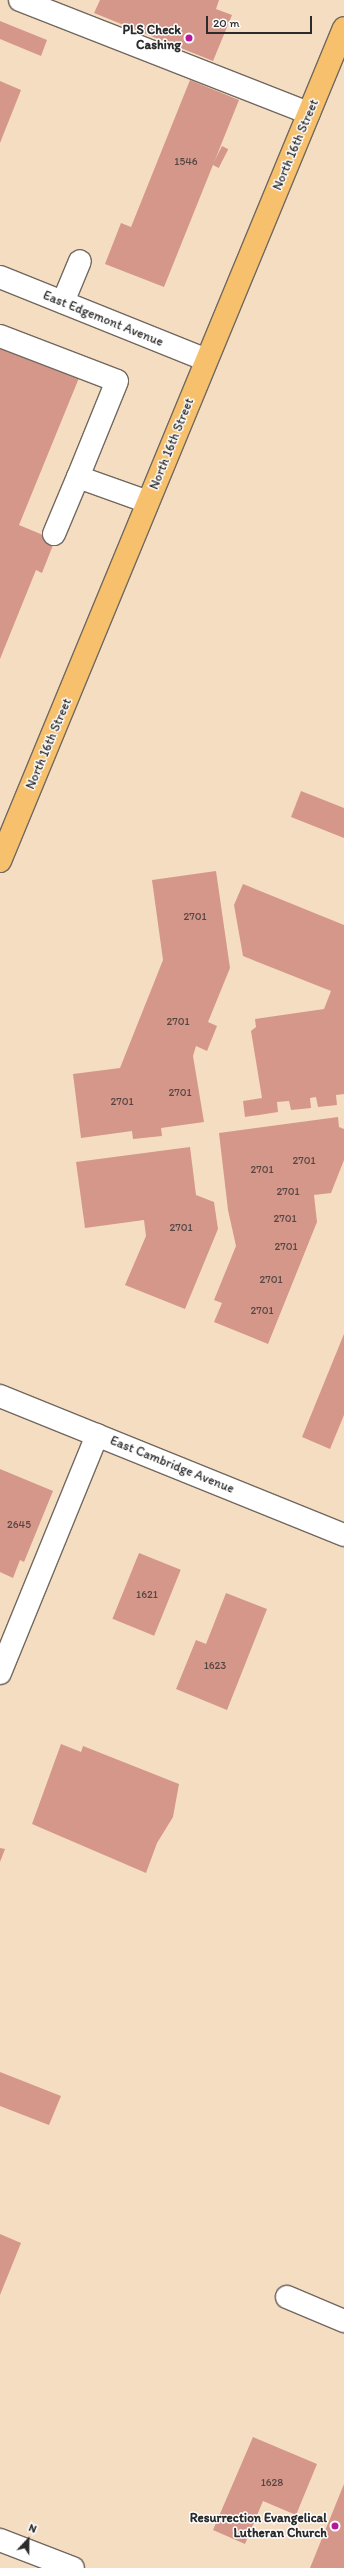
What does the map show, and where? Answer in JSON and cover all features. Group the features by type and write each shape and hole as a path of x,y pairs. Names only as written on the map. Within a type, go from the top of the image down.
{"main road":[{"name":"North 16th Street","path":"2,852 344,28"}],"street":[{"path":"20,0 309,113"},
{"path":"63,302 80,261"},
{"name":"East Edgemont Avenue","path":"0,277 206,360"},
{"path":"0,336 117,380 54,534"},
{"path":"78,477 148,502"},
{"name":"East Cambridge Avenue","path":"0,1396 344,1535"},
{"path":"0,1673 97,1435"},
{"path":"287,2297 344,2321"},
{"path":"2,2546 72,2568"}],"building":[{"name":"PLS Check Cashing","path":"100,0 219,0 216,9 232,15 213,61 94,13"},
{"path":"0,21 47,40 41,56 0,39"},
{"path":"190,80 239,100 164,287 105,264 121,223 131,227"},
{"path":"0,81 21,90 0,143"},
{"path":"222,146 228,149 219,168 212,165"},
{"path":"0,340 81,373 19,525 55,540 42,573 36,570 0,659"},
{"path":"301,791 344,808 344,838 291,817"},
{"path":"216,871 230,968 208,1022 217,1026 207,1051 196,1046 193,1056 204,1122 161,1128 162,1136 133,1139 132,1131 81,1138 73,1074 120,1068 163,960 152,880"},
{"path":"243,884 344,925 344,1094 336,1095 337,1105 318,1107 316,1097 310,1098 311,1108 291,1110 289,1101 277,1102 278,1112 245,1117 243,1101 262,1098 251,1031 256,1027 255,1019 324,1009 331,991 243,956 234,905"},
{"path":"338,1117 339,1127 344,1129 344,1160 331,1193 314,1195 317,1222 268,1344 214,1322 222,1303 214,1300 236,1246 228,1210 219,1133"},
{"path":"190,1147 196,1195 214,1202 218,1229 185,1309 125,1285 146,1236 144,1220 85,1228 76,1162"},
{"path":"344,1334 344,1415 330,1449 302,1437"},
{"path":"0,1469 53,1491 24,1562 20,1560 13,1578 0,1572"},
{"path":"139,1553 181,1570 154,1636 112,1619"},
{"path":"226,1593 267,1609 227,1710 176,1689 196,1640 206,1644"},
{"path":"61,1744 81,1752 83,1746 179,1784 173,1817 157,1843 146,1873 32,1824"},
{"path":"0,1848 5,1849 0,1862"},
{"path":"0,2072 61,2096 49,2125 0,2106"},
{"path":"0,2234 21,2243 0,2295"},
{"path":"253,2437 317,2464 296,2515 263,2501 245,2544 213,2530"},
{"name":"Resurrection Evangelical Lutheran Church","path":"344,2484 344,2568 310,2568"}],"place":[{"name":"PLS Check Cashing","path":"189,38"},
{"name":"Resurrection Evangelical Lutheran Church","path":"335,2526"}]}
